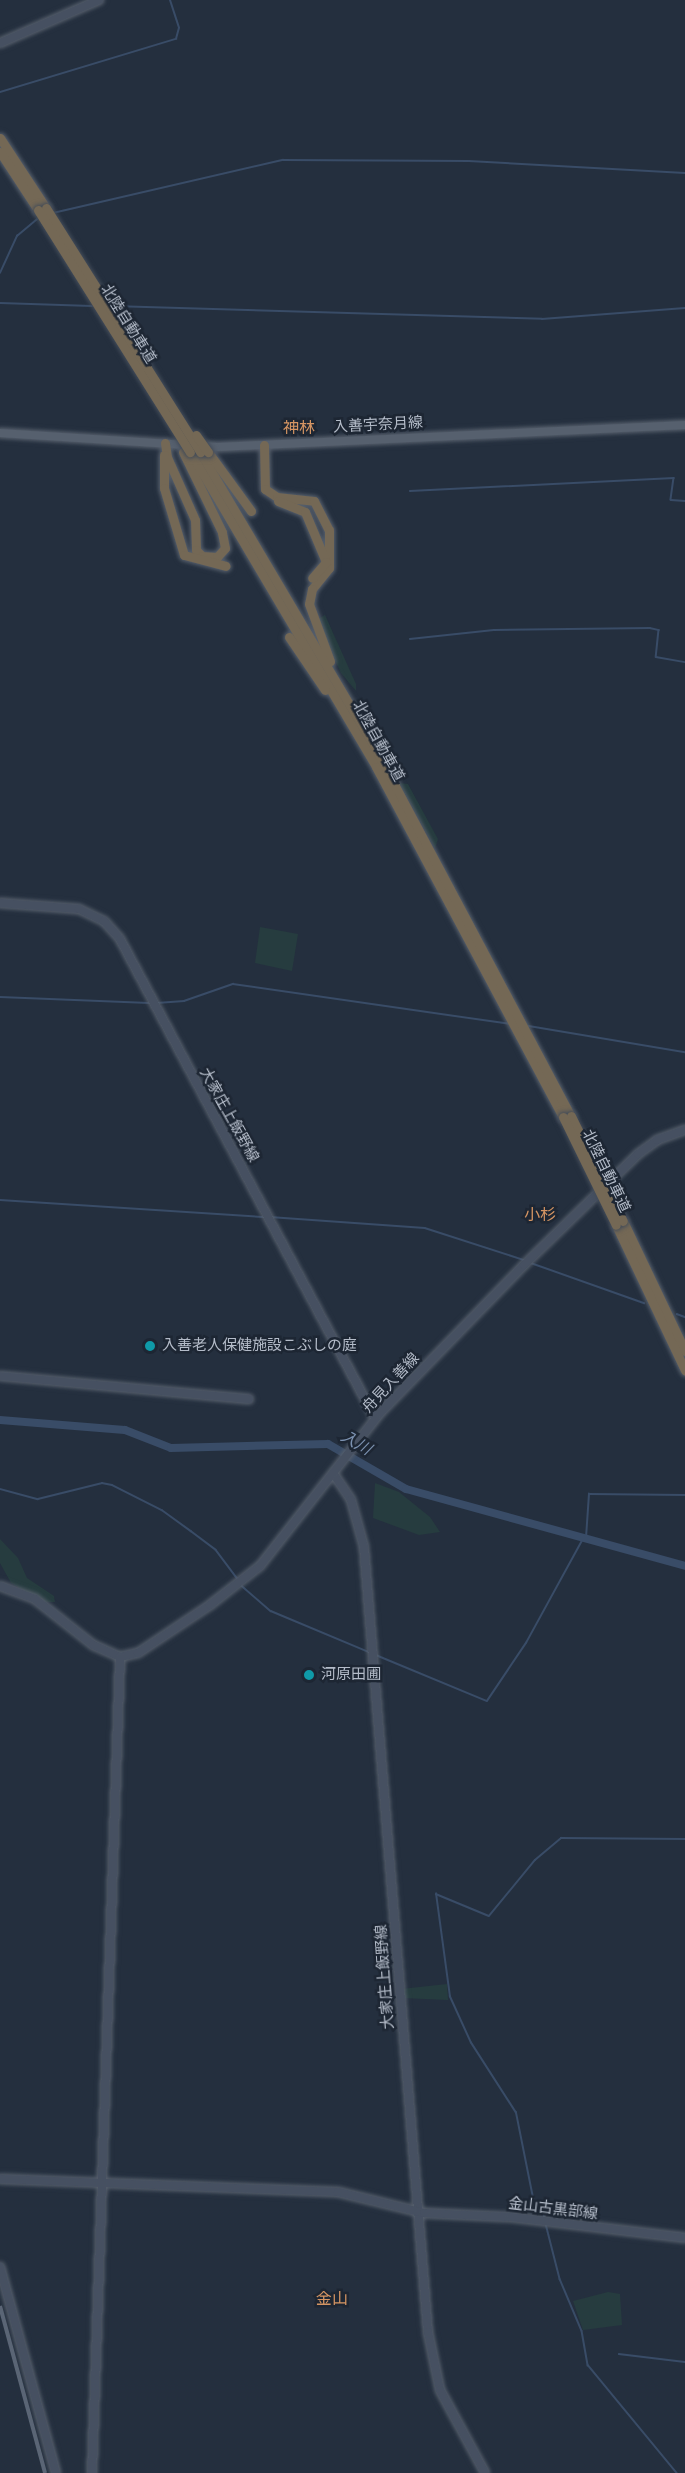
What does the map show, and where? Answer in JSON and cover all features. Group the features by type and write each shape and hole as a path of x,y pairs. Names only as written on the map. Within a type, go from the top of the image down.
{"highway":[{"name":"北陸自動車道","path":"0,138 42,209 146,372 376,750 529,1042 685,1350"},
{"name":"北陸自動車道","path":"0,152 42,209"},
{"path":"146,372 195,452 251,511"},
{"path":"165,443 166,457 195,520 196,550 202,556 217,557 224,540 195,452"},
{"path":"165,443 164,488 181,549 188,558 223,568"},
{"path":"264,445 264,493 305,512 325,558 314,573"},
{"path":"264,445 265,489 277,497 314,501 328,526 329,568 312,589 310,615 376,750"},
{"name":"北陸自動車道","path":"195,452 376,767 427,851"},
{"path":"289,637 376,767"},
{"name":"北陸自動車道","path":"620,1223 685,1370"}],"main road":[{"path":"0,43 99,0"},
{"name":"入善宇奈月線","path":"0,433 165,443 264,445 685,425"},
{"name":"大家庄上飯野線","path":"0,903 72,907 98,917 120,939 375,1418"},
{"name":"舟見入善線","path":"120,1657 138,1653 245,1580 375,1418 615,1176 657,1140 685,1130"},
{"path":"0,1376 249,1399"},
{"name":"大家庄上飯野線","path":"333,1473 351,1500 361,1536 373,1652 426,2317 440,2390 485,2473"},
{"path":"0,1586 35,1599 93,1645 120,1657 92,2473"},
{"name":"金山古黒部線","path":"0,2179 338,2192 418,2209 424,2213 510,2217 685,2238"},
{"path":"0,2267 56,2473"}],"green space":[{"path":"325,615 356,684 356,691 341,673 316,620"},
{"path":"356,700 364,701 400,770 395,775"},
{"path":"399,783 408,784 438,839 435,848"},
{"path":"260,927 298,934 292,971 255,963"},
{"path":"375,1483 399,1492 430,1517 440,1532 419,1535 373,1518"},
{"path":"0,1539 18,1558 27,1578 54,1596 55,1602 44,1602 11,1583 0,1563"},
{"path":"447,1984 448,2000 402,1998 401,1989"},
{"path":"608,2292 620,2294 622,2325 583,2330 573,2301"}],"waterway":[{"path":"0,92 176,39 179,28 170,0"},
{"path":"53,213 283,160 469,161 685,173"},
{"path":"0,273 17,236 37,219"},
{"path":"0,303 92,306"},
{"path":"112,306 542,319 685,308"},
{"path":"410,491 674,478 671,500 685,501"},
{"path":"410,639 494,630 650,628 659,630 656,657 685,662"},
{"path":"157,1003 184,1001 233,984 509,1024"},
{"path":"0,997 149,1003"},
{"path":"529,1026 685,1052"},
{"path":"0,1200 266,1217"},
{"path":"270,1217 425,1228 524,1260"},
{"path":"531,1263 644,1303"},
{"path":"677,1314 685,1317"},
{"name":"入川","path":"0,1420 125,1430 171,1448 328,1444 406,1489 685,1566"},
{"path":"0,1489 38,1499 102,1483 112,1485 162,1510 191,1531 216,1550 238,1579"},
{"path":"586,1538 589,1494 685,1495"},
{"path":"376,1655 487,1701 526,1643 584,1537"},
{"path":"242,1586 271,1611 369,1652"},
{"path":"544,2217 533,2198 516,2113 471,2043 450,1997 436,1894 489,1916 535,1860 561,1838 685,1839"},
{"path":"546,2224 560,2279 582,2331 588,2365 677,2473"},
{"path":"619,2354 685,2362"}],"railway":[{"path":"0,2306 45,2473"}],"place":[{"name":"入善老人保健施設こぶしの庭","path":"150,1346"},
{"name":"河原田圃","path":"309,1675"}],"district":[{"name":"神林","path":"299,428"},
{"name":"小杉","path":"540,1215"},
{"name":"金山","path":"332,2299"}]}
